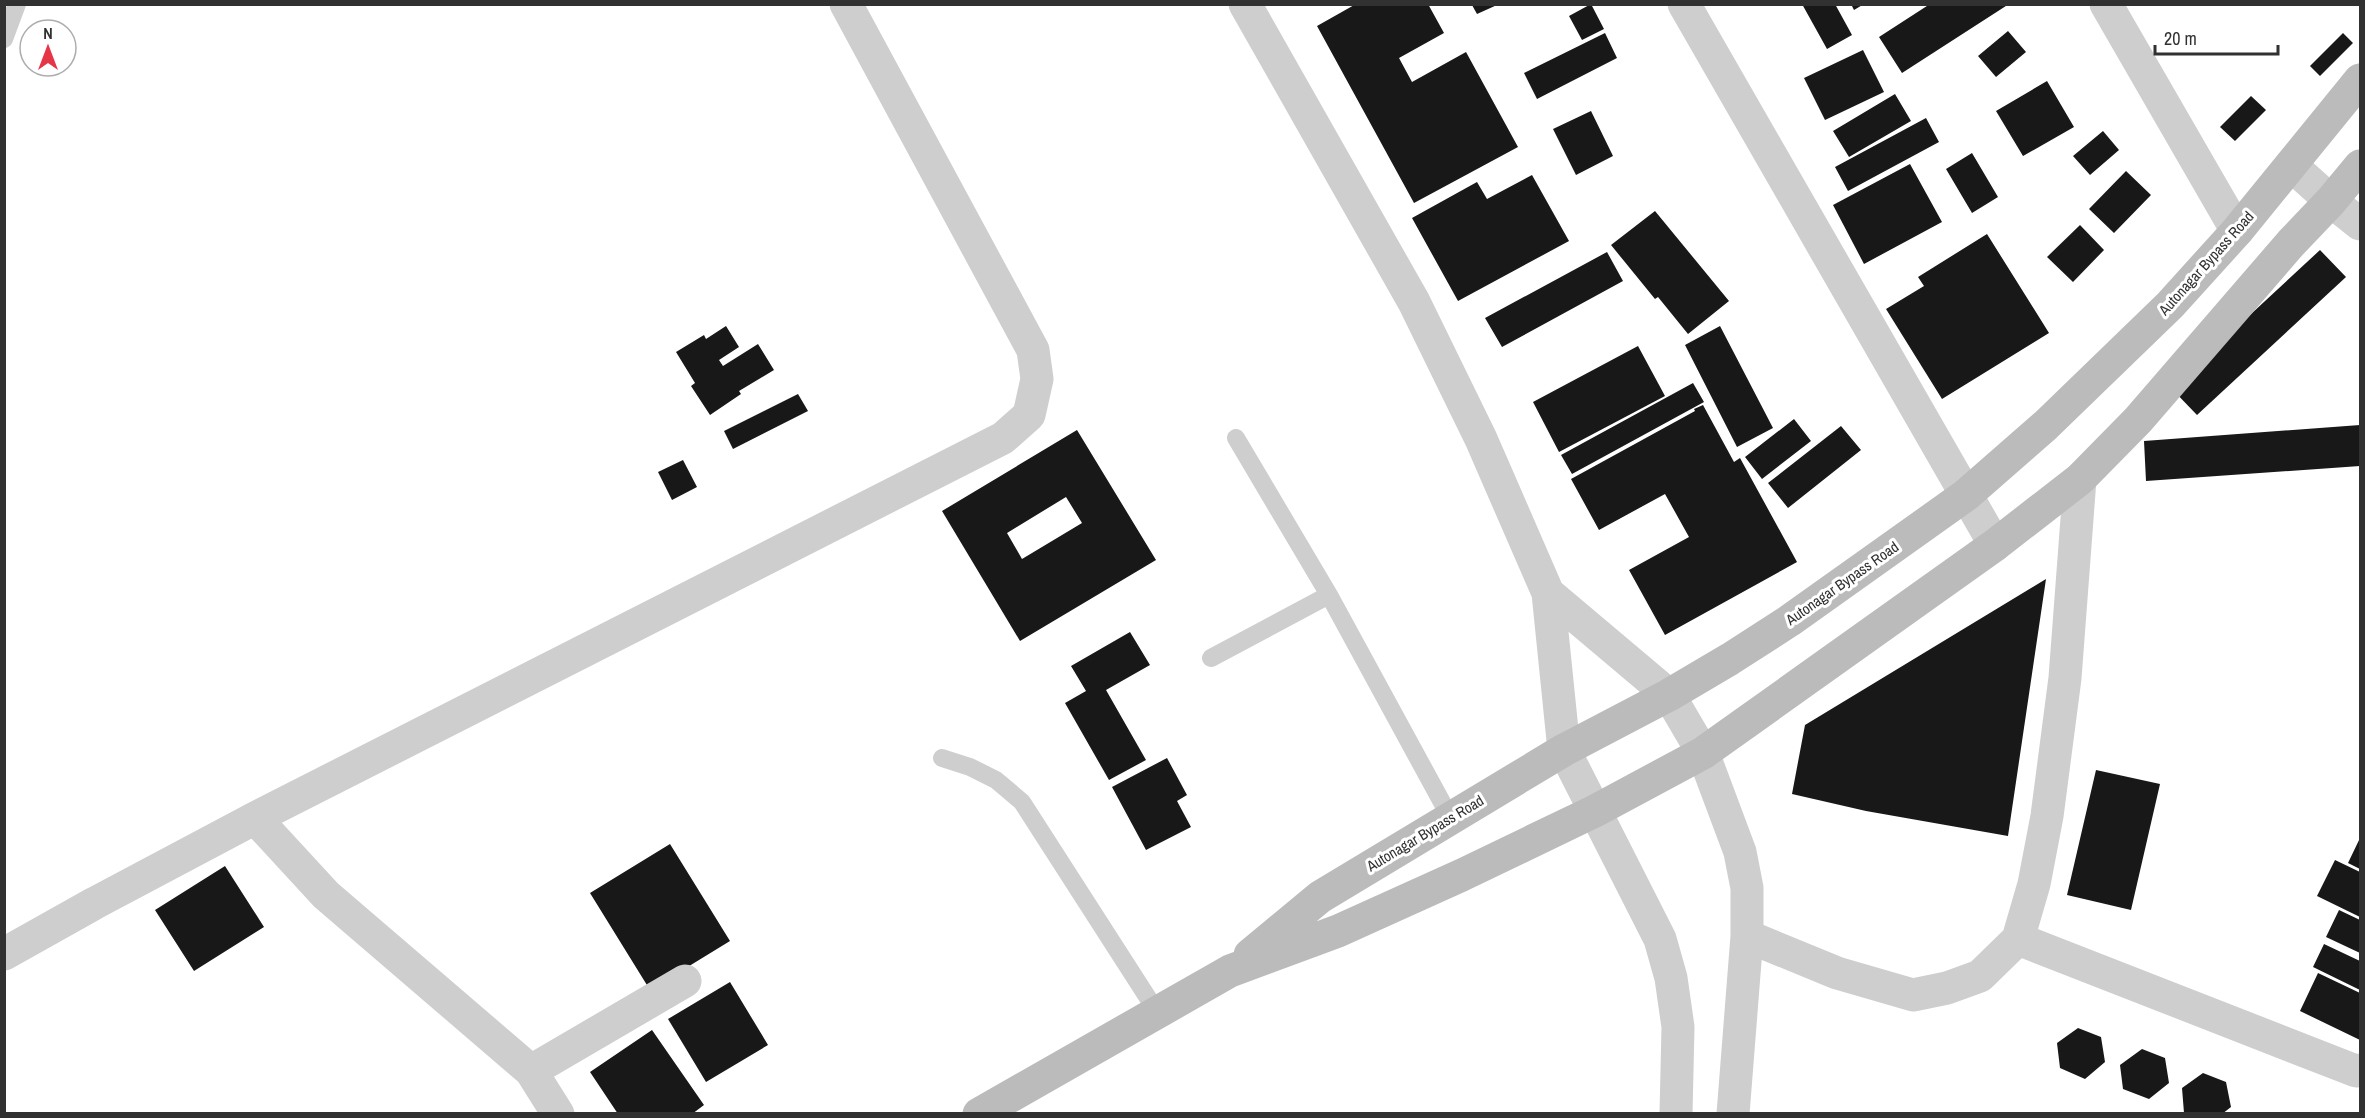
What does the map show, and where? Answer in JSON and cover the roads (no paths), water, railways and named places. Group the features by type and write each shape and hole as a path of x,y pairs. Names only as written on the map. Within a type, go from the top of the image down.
{"main road":[{"name":"Autonagar Bypass Road","path":"1230,971 1320,897 1450,817 1564,750 1669,695 1789,621 1966,495 2046,425 2170,305 2237,231 2361,80"},
{"name":"Autonagar Bypass Road","path":"979,1113 1230,971 1338,931 1595,811 1703,753 1995,545 2080,479 2138,420 2290,243 2361,166"}],"street":[{"path":"4,954 255,818 1003,438 1029,415 1036,379 1033,350 846,4"},
{"path":"1245,4 1414,302 1481,439 1548,593 1564,750 1660,939 1671,978 1678,1027 1676,1113"},
{"path":"1684,4 1995,545"},
{"path":"2106,4 2237,231"},
{"path":"2290,165 2361,224"},
{"path":"1747,936 1837,974 1913,994 1947,988 1980,976 2018,939 2034,884 2047,816 2065,678 2080,479"},
{"path":"1548,593 1669,695 1703,753 1740,852 1747,888 1747,936 1733,1113"},
{"path":"255,818 326,895 531,1071 558,1113"},
{"path":"2018,939 2356,1071 2361,1070"},
{"path":"531,1071 685,981"}],"lane":[{"path":"4,39 17,4"},
{"path":"1236,438 1329,595 1450,817"},
{"path":"1211,658 1329,595"},
{"path":"942,758 996,780 1022,802 1158,1012"}]}
